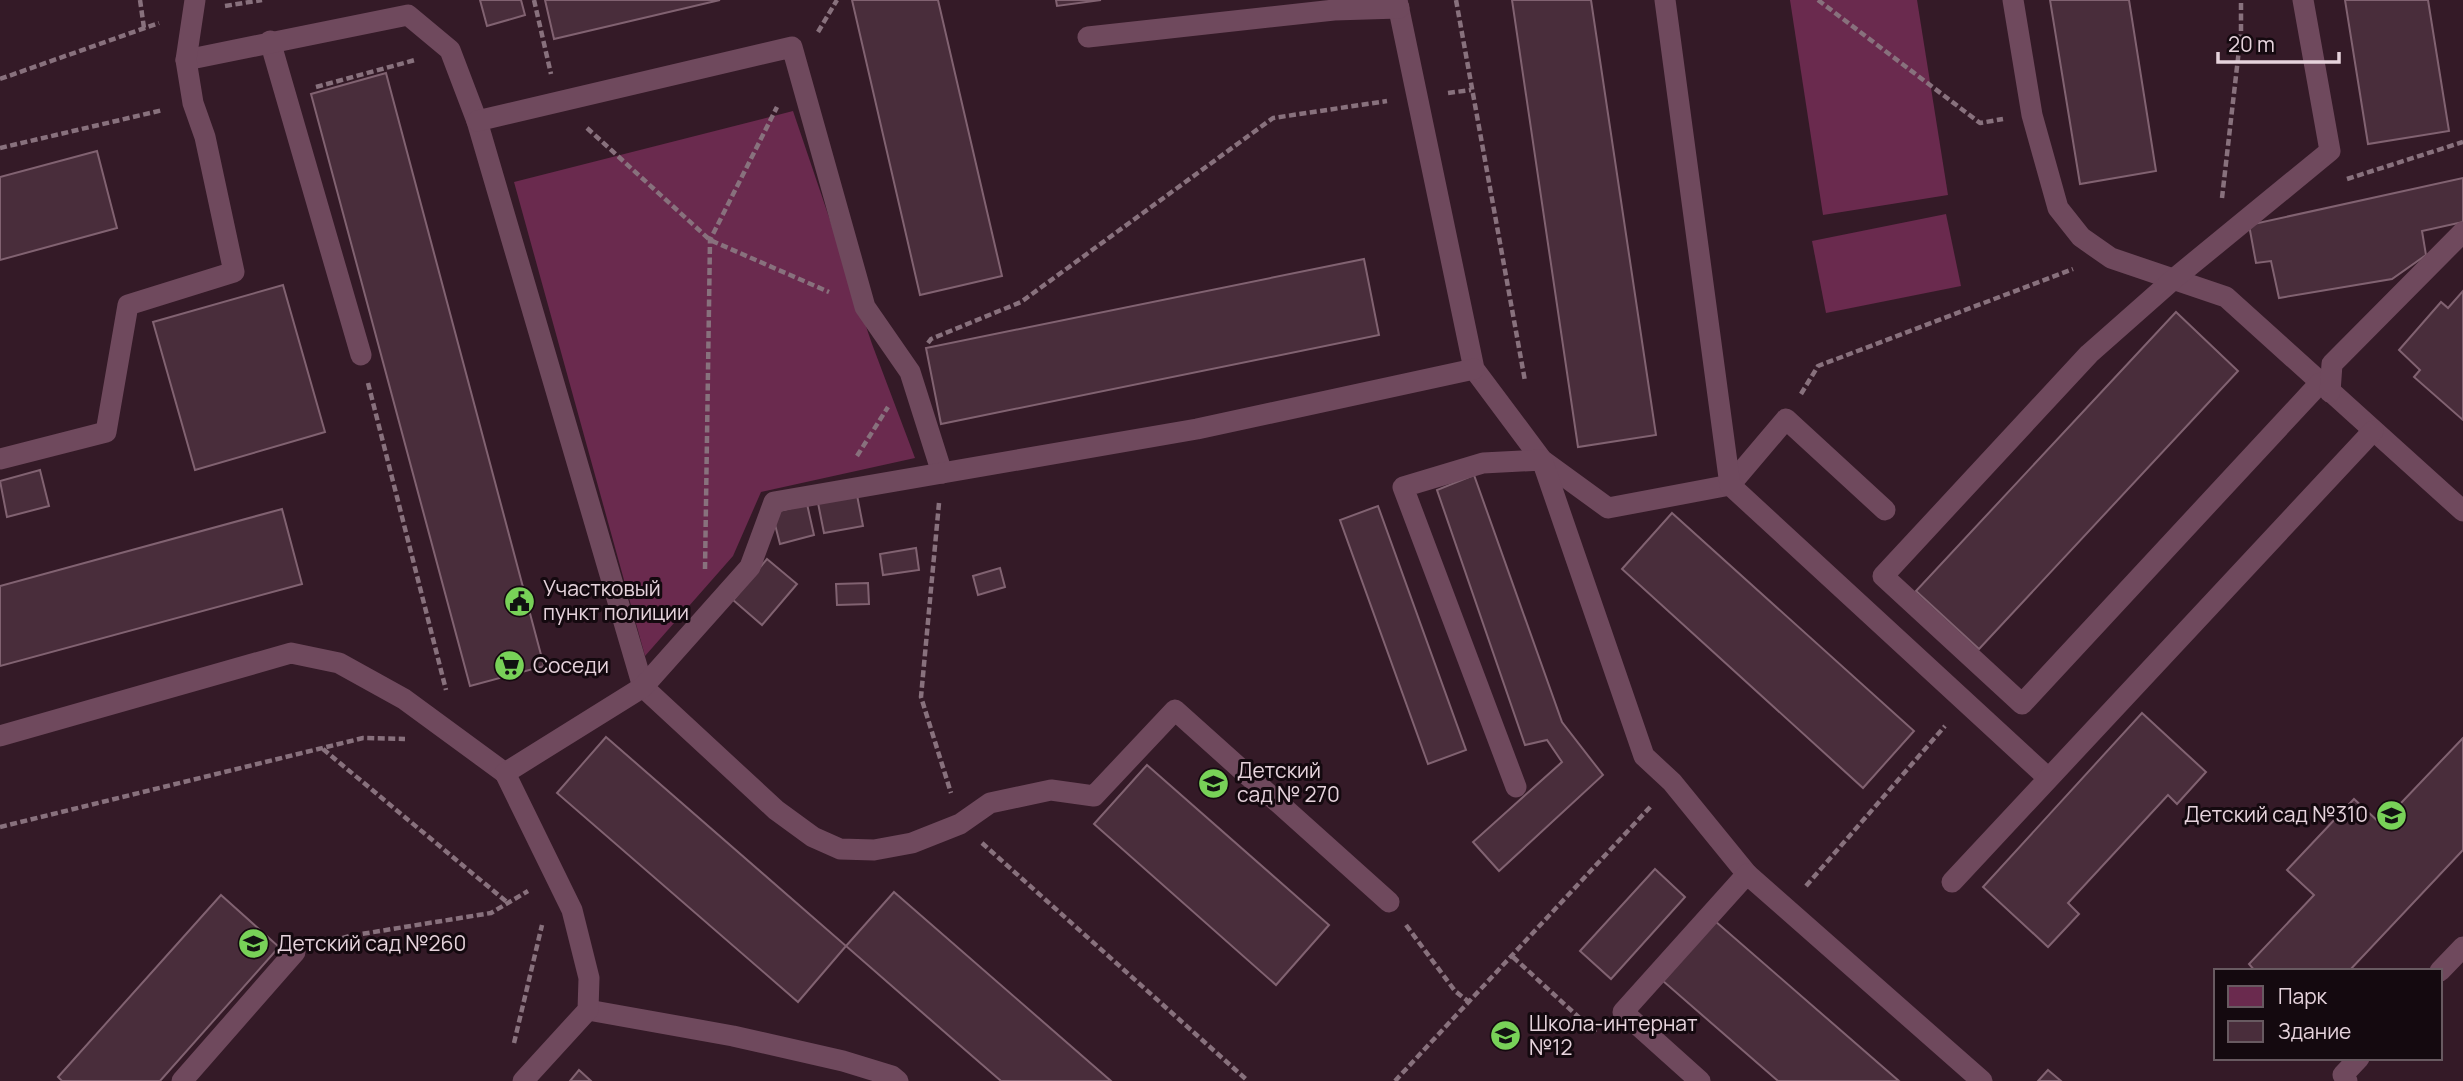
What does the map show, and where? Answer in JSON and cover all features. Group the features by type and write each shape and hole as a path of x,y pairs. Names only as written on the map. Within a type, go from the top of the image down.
{"lane":[{"path":"1665,0 1730,485 2047,777"},
{"path":"2013,0 2032,115 2058,208 2081,237 2111,258 2226,297 2463,511"},
{"path":"2303,0 2330,152 2175,278 2089,354 1883,576 2022,704 2325,388 2332,364 2463,232"},
{"path":"1088,37 1398,4 1474,369 1542,460 1608,508 1730,485 1786,419 1885,510"},
{"path":"0,459 106,432 128,305 234,272 205,137 192,103 186,60 193,6"},
{"path":"186,60 408,15 450,50 477,121 643,687 776,810 813,837 840,849 874,850 912,843 960,824 990,803 1051,790 1094,796 1175,710 1389,902"},
{"path":"271,41 361,355"},
{"path":"477,121 792,47 865,307 910,372 942,473"},
{"path":"505,773 643,687 750,567 774,502 1197,429 1474,369"},
{"path":"1952,882 2047,777 2373,432"},
{"path":"1542,460 1644,756 1672,782 1747,874 1982,1081"},
{"path":"1516,787 1403,487 1483,463 1542,460"},
{"path":"0,736 291,653 339,663 404,699 505,773 553,876 572,910 589,978 588,1010 523,1081"},
{"path":"1700,1081 1623,1012 1747,874"},
{"path":"2442,969 2463,947"},
{"path":"182,1081 295,952"},
{"path":"588,1010 798,1050 892,1076 898,1081"},
{"path":"2347,1081 2343,1075 2357,1060"}],"path":[{"path":"140,0 144,28"},
{"path":"0,79 144,28 193,6 262,0"},
{"path":"534,0 558,102 710,240 865,307"},
{"path":"704,619 710,240 797,67 837,0"},
{"path":"1456,0 1526,386"},
{"path":"1818,0 1980,123 2032,115"},
{"path":"2217,243 2241,32 2241,0"},
{"path":"287,95 450,50"},
{"path":"835,491 931,339 1021,302 1273,118 1471,90"},
{"path":"0,148 192,103"},
{"path":"2337,183 2463,142"},
{"path":"1786,419 1818,366 2048,276 2111,258"},
{"path":"0,827 363,738 458,739 361,355"},
{"path":"1787,908 1966,701"},
{"path":"322,749 508,902"},
{"path":"1395,1081 1513,957 1672,782"},
{"path":"295,952 349,936 491,913 553,876"},
{"path":"511,1055 553,876"},
{"path":"1389,902 1455,991 1469,1002"},
{"path":"1513,957 1600,1036"}],"green space":[{"path":"1790,0 1917,0 1948,195 1823,215"},
{"path":"793,111 872,344 915,458 761,492 733,556 645,656 514,182"},
{"path":"1946,214 1961,286 1826,313 1812,241"}],"building":[{"path":"480,0 521,0 525,15 487,26"},
{"path":"545,0 720,0 554,39"},
{"path":"852,0 938,0 1002,276 920,295"},
{"path":"1056,0 1101,0 1057,6"},
{"path":"1512,0 1591,0 1656,435 1578,447"},
{"path":"2050,0 2129,0 2156,171 2080,184"},
{"path":"2345,0 2428,0 2449,131 2368,144"},
{"path":"386,73 544,666 470,686 311,94"},
{"path":"97,151 117,228 0,260 0,177"},
{"path":"2463,178 2463,222 2422,231 2426,255 2392,279 2279,298 2271,261 2256,263 2249,225"},
{"path":"1364,259 1379,335 941,424 926,348"},
{"path":"283,285 325,432 195,470 153,322"},
{"path":"2463,291 2463,420 2414,377 2420,370 2399,350 2441,302 2448,308"},
{"path":"2176,312 2238,371 1979,649 1916,591"},
{"path":"40,470 49,506 7,517 0,481"},
{"path":"1474,475 1562,722 1603,775 1499,871 1473,842 1562,762 1547,740 1525,745 1437,490"},
{"path":"856,490 863,526 824,533 817,498"},
{"path":"807,504 814,535 780,544 772,513"},
{"path":"1378,506 1466,750 1428,764 1340,520"},
{"path":"282,509 302,584 0,666 0,586"},
{"path":"1672,513 1914,731 1863,788 1622,569"},
{"path":"916,548 919,570 883,575 880,554"},
{"path":"767,559 797,584 762,625 733,600"},
{"path":"1000,568 1005,587 978,595 973,576"},
{"path":"868,583 869,604 837,605 836,584"},
{"path":"2142,713 2206,772 2177,804 2168,795 2068,903 2079,914 2048,947 1983,887"},
{"path":"606,737 846,946 798,1002 557,793"},
{"path":"2463,738 2463,850 2351,969 2253,969 2249,964 2314,895 2287,870 2354,799 2381,824"},
{"path":"1147,765 1329,925 1276,985 1094,824"},
{"path":"1655,869 1685,897 1611,979 1580,951"},
{"path":"894,892 1111,1081 1001,1081 948,1035 846,946"},
{"path":"221,895 279,947 160,1081 62,1081 58,1077"},
{"path":"1715,921 1899,1081 1778,1081 1663,981"},
{"path":"579,1070 591,1081 570,1081"},
{"path":"2048,1070 2061,1081 2038,1081"}],"place":[{"name":"Участковый пункт полиции","path":"520,601"},
{"name":"Соседи","path":"510,666"},
{"name":"Детский сад № 270","path":"1214,783"},
{"name":"Детский сад №310","path":"2391,815"},
{"name":"Детский сад №260","path":"254,944"},
{"name":"Школа-интернат №12","path":"1506,1036"}]}
